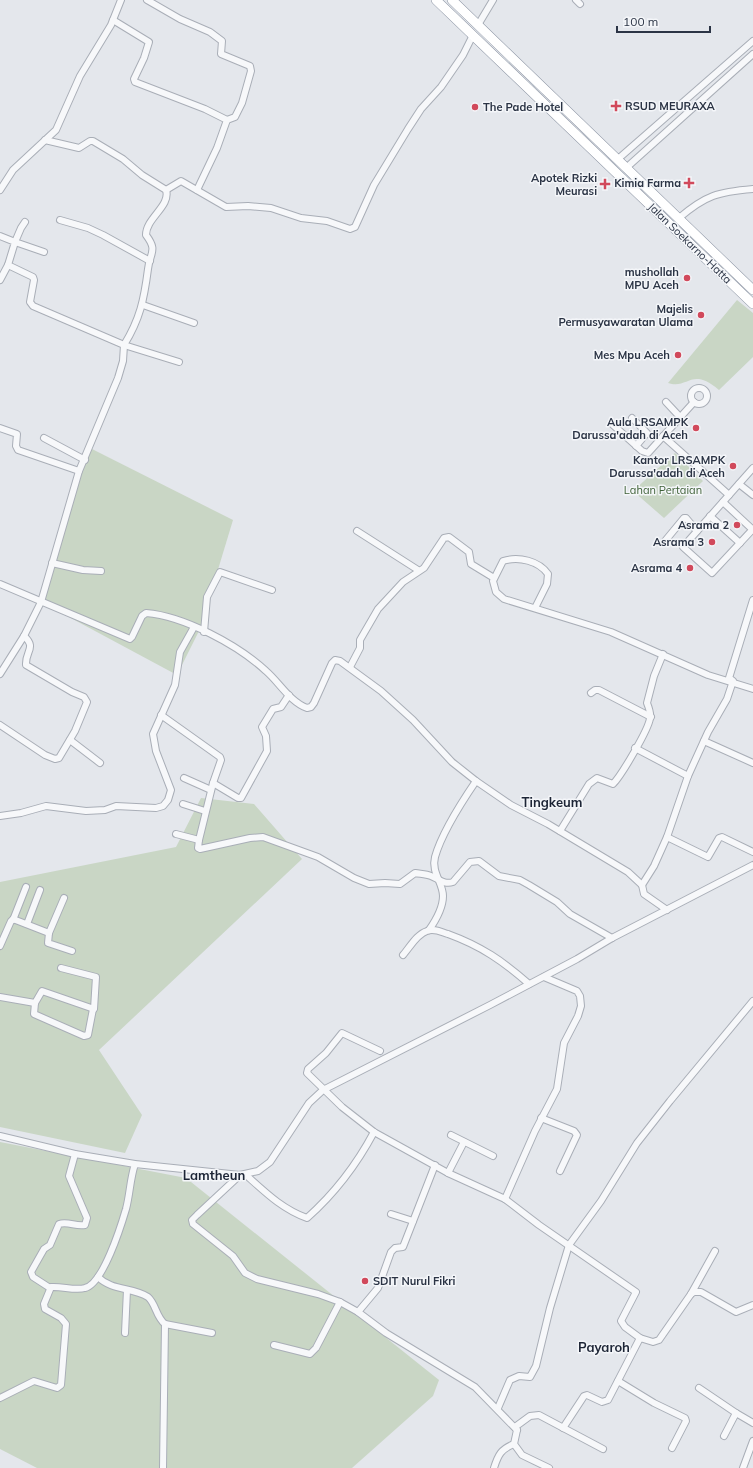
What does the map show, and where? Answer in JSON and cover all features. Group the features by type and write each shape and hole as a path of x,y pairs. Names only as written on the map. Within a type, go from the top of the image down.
{"highway":[{"name":"Jalan Soekarno-Hatta","path":"436,0 753,304"},
{"name":"Jalan Soekarno-Hatta","path":"452,0 753,290"},
{"path":"680,233 687,225"}],"street":[{"path":"0,188 13,170 56,130 80,76 113,20 121,0"},
{"path":"113,20 149,42 134,82 205,109 227,120 235,117 242,103 251,71 250,66 221,54 222,41 210,32 180,19 147,0"},
{"path":"478,25 493,0"},
{"path":"166,190 180,181 226,207 248,206 271,208 301,218 327,221 350,229 355,227 374,185 408,128 421,109 450,74 473,35"},
{"path":"618,159 753,41"},
{"path":"626,168 753,54"},
{"path":"197,190 217,148 227,120"},
{"path":"45,140 79,148 90,141 93,141 123,159 142,176 166,190"},
{"path":"679,218 694,205 708,197 734,191 753,189"},
{"path":"0,674 3,663 24,636 41,602 79,471 85,460 118,378 123,361 124,345 135,328 143,305 153,248 152,243 146,235 146,228 166,199 166,190"},
{"path":"60,220 98,232 150,260"},
{"path":"0,280 8,265 15,242 25,222"},
{"path":"0,236 44,252"},
{"path":"8,265 33,276 34,280 30,302 32,306 124,345 180,362"},
{"path":"143,305 194,322"},
{"path":"666,402 680,417"},
{"path":"612,424 636,446 645,453 648,453 694,402"},
{"path":"632,418 647,433 636,446"},
{"path":"0,428 17,434 16,446 18,450 79,471"},
{"path":"663,436 729,495"},
{"path":"44,438 85,460"},
{"path":"723,502 753,529 712,573 683,547 753,468"},
{"path":"739,484 753,495"},
{"path":"710,516 740,543"},
{"path":"665,541 684,518 686,518 697,531"},
{"path":"357,531 418,570"},
{"path":"350,667 360,648 360,640 378,609 403,582 418,570 424,568 444,538 449,537 469,552 472,564 494,578"},
{"path":"535,608 547,584 548,574 544,568 530,561 503,561 493,581 496,592 504,599 611,632 708,675 733,681 753,689"},
{"path":"52,563 83,570 101,571"},
{"path":"204,632 207,597 220,572 272,590"},
{"path":"0,584 130,639 142,616 146,613 163,616 194,627 249,656 267,671 289,695 304,707 311,708 334,662 339,661 350,667 413,720 452,762 476,781 511,805 560,831 628,872 642,885 644,894 667,910"},
{"path":"733,681 729,678 753,600"},
{"path":"0,816 21,813 46,806 86,811 105,810 116,806 156,808 163,806 168,800 171,790 154,742 156,726 175,685 180,652 194,627"},
{"path":"0,725 51,758 59,758 70,740 87,702 86,699 26,665 30,646 29,641 24,636"},
{"path":"560,831 589,784 597,778 613,784 636,748 650,717 647,703 654,676 663,654"},
{"path":"642,885 654,866 667,837 688,776 704,741 724,706 733,681"},
{"path":"591,693 595,690 599,690 650,717"},
{"path":"213,783 238,798 241,798 266,751 266,736 262,727 273,709 281,707 289,695"},
{"path":"161,715 220,757 222,764 211,790 199,840 198,848 200,849 250,838 262,837 318,857 354,878 369,884 400,884 415,873 446,883 453,882 470,862 479,861 499,876 520,880 529,885 557,902 570,914 612,938"},
{"path":"70,740 100,763"},
{"path":"704,741 753,763"},
{"path":"636,748 688,776"},
{"path":"184,778 211,790"},
{"path":"403,955 418,937 430,930 443,902 443,891 437,879 434,858 455,813 476,781"},
{"path":"183,804 206,811"},
{"path":"176,834 199,840"},
{"path":"667,837 708,857 722,837 753,852"},
{"path":"0,1136 75,1154 135,1164 243,1175 258,1172 270,1162 309,1103 323,1090 529,984 612,938 753,865"},
{"path":"0,946 26,887"},
{"path":"27,924 40,890"},
{"path":"64,898 49,933 48,943 72,951"},
{"path":"12,920 49,933"},
{"path":"430,930 437,931 476,946 504,962 529,984"},
{"path":"61,968 96,978 93,1009 88,1035 84,1036 34,1014 35,1003 42,991 93,1009"},
{"path":"505,1199 541,1118 557,1089 564,1042 578,1016 581,1006 580,996 577,991 544,976"},
{"path":"0,998 35,1003"},
{"path":"498,1408 510,1380 519,1376 530,1377 534,1372 544,1337 550,1308 569,1244 597,1206 637,1143 753,1001"},
{"path":"380,1051 342,1033 326,1054 306,1071 308,1076 323,1090 374,1132 448,1173 505,1199 539,1225 569,1244 636,1292 621,1321 625,1327 640,1338 653,1342 658,1340 691,1294 715,1251"},
{"path":"541,1118 574,1131 577,1135 560,1171"},
{"path":"243,1175 274,1201 292,1213 307,1218 318,1208 355,1164 374,1132"},
{"path":"451,1135 493,1156"},
{"path":"448,1173 464,1142"},
{"path":"75,1154 70,1176 87,1218 85,1225 63,1222 59,1224 50,1245 44,1249 30,1272 33,1278 50,1288 64,1286 85,1288 93,1284 98,1277 118,1235 126,1210 131,1177 135,1164"},
{"path":"358,1312 378,1288 391,1252 395,1248 403,1247 435,1165"},
{"path":"243,1175 192,1220 193,1224 229,1252 245,1273 256,1279 302,1289 340,1302 358,1312 386,1333 475,1387 498,1408 517,1430"},
{"path":"391,1214 413,1221"},
{"path":"98,1277 105,1283 145,1295 151,1299 160,1320 165,1324 212,1333"},
{"path":"0,1398 34,1381 57,1388 61,1385 66,1326 61,1318 44,1306 50,1288"},
{"path":"125,1333 127,1290"},
{"path":"691,1294 694,1292 701,1292 736,1312 753,1305"},
{"path":"274,1345 303,1354 310,1354 316,1348 340,1302"},
{"path":"163,1468 165,1324"},
{"path":"563,1428 584,1396 587,1395 605,1402 608,1400 640,1338"},
{"path":"618,1381 654,1404 685,1418 686,1421 672,1448"},
{"path":"698,1388 753,1423"},
{"path":"724,1436 736,1413"},
{"path":"549,1468 522,1455 514,1444 517,1430 515,1427 530,1416 535,1415 603,1449"},
{"path":"743,1468 753,1441"},
{"path":"494,1468 504,1447 514,1444"}],"green space":[{"path":"737,300 753,313 753,357 719,390 710,383 696,379 680,384 668,383"},
{"path":"90,448 233,520 200,629 177,675 41,602"},
{"name":"Lahan Pertaian","path":"675,453 703,481 664,518 633,491"},
{"path":"201,798 254,804 302,859 99,1050 142,1115 125,1153 0,1127 0,882 176,847"},
{"path":"0,1142 186,1178 439,1380 433,1396 352,1468 37,1468 0,1449"}],"place":[{"name":"RSUD MEURAXA","path":"616,106"},
{"name":"The Pade Hotel","path":"475,107"},
{"name":"Kimia Farma","path":"689,183"},
{"name":"Apotek Rizki Meurasi","path":"605,184"},
{"name":"mushollah MPU Aceh","path":"687,278"},
{"name":"Majelis Permusyawaratan Ulama","path":"701,315"},
{"name":"Mes Mpu Aceh","path":"678,355"},
{"name":"Aula LRSAMPK Darussa'adah di Aceh","path":"696,428"},
{"name":"Kantor LRSAMPK Darussa'adah di Aceh","path":"733,466"},
{"name":"Asrama 2","path":"737,525"},
{"name":"Asrama 3","path":"712,542"},
{"name":"Asrama 4","path":"690,568"},
{"name":"SDIT Nurul Fikri","path":"365,1281"}],"district":[{"name":"Tingkeum","path":"552,802"},
{"name":"Lamtheun","path":"214,1175"},
{"name":"Payaroh","path":"604,1347"}]}
